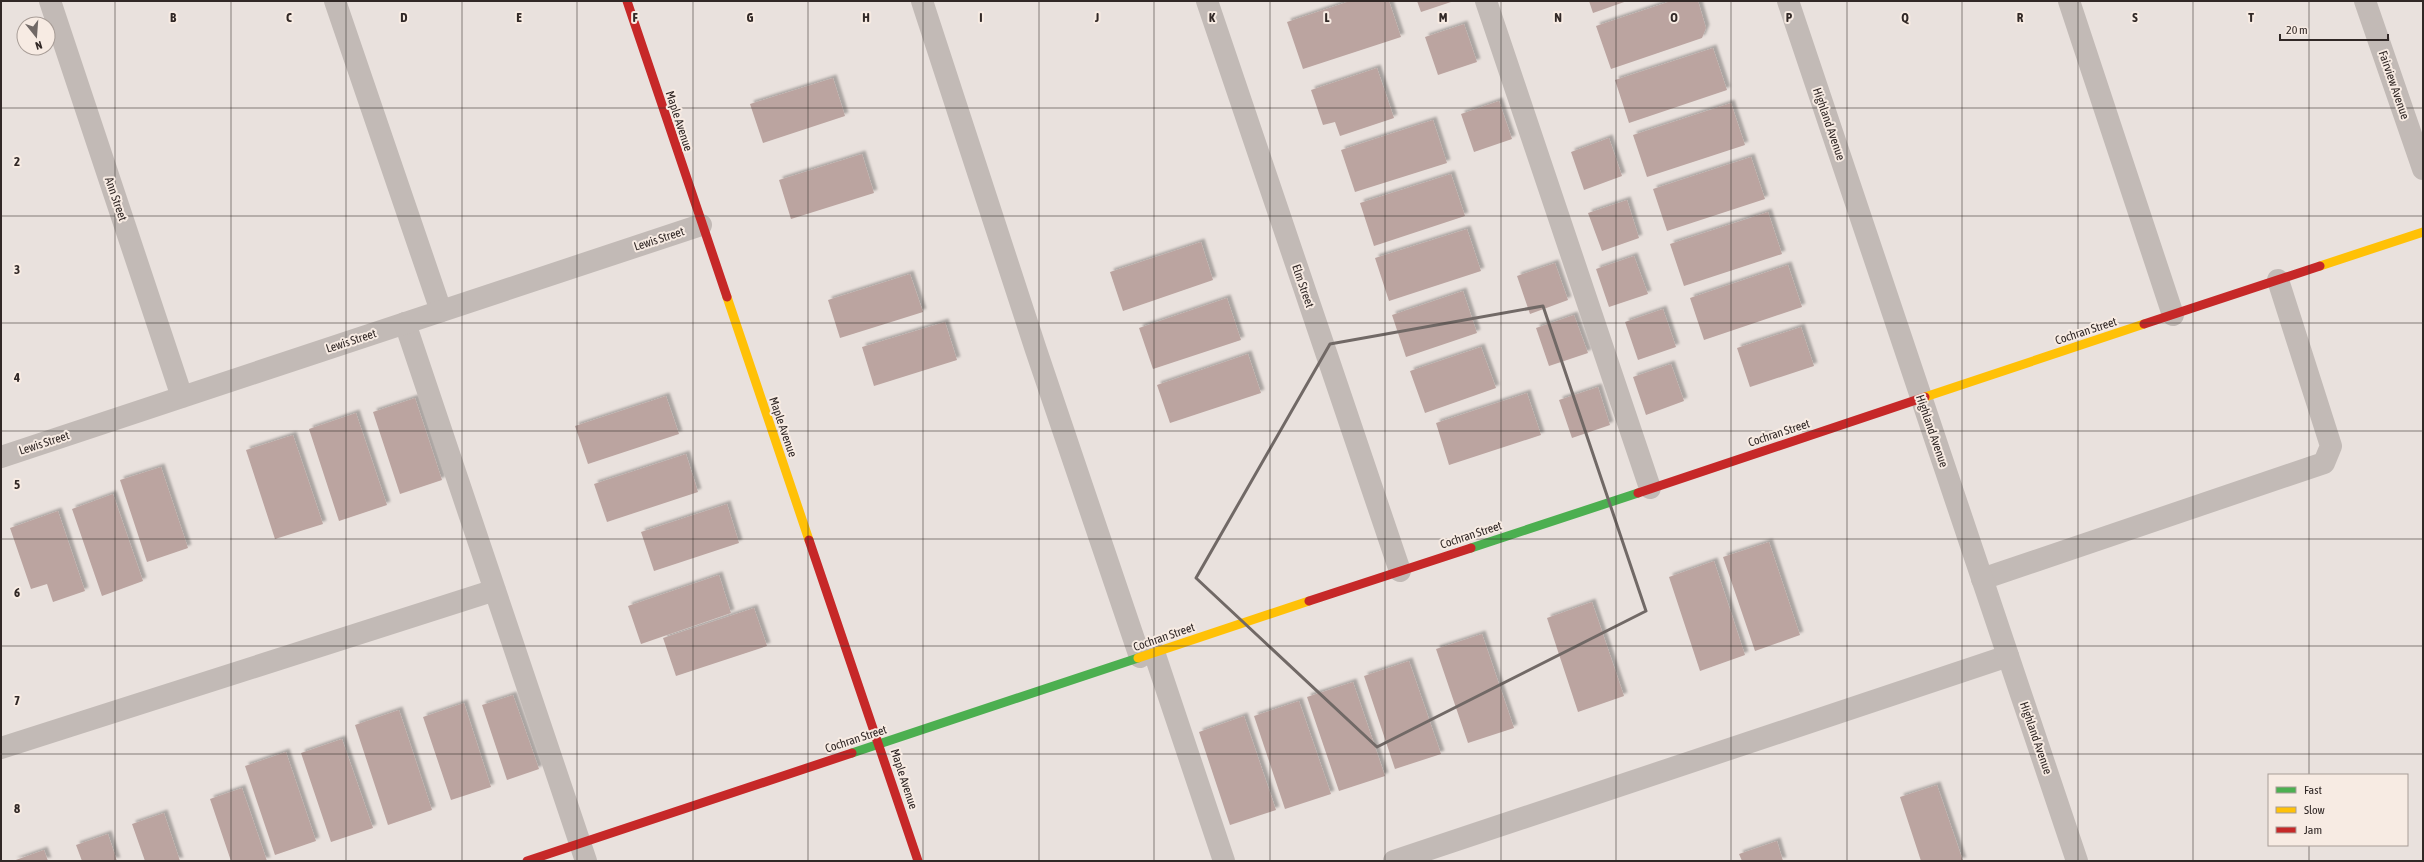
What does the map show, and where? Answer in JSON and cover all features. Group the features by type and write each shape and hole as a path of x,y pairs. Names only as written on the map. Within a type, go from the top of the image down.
{"street":[{"name":"Ann Street","path":"50,1 182,397"},
{"path":"335,1 441,311"},
{"name":"Maple Avenue","path":"627,1 701,226 918,861"},
{"path":"922,1 1036,350 1224,861"},
{"name":"Elm Street","path":"1207,1 1400,571"},
{"path":"1486,1 1650,488"},
{"name":"Highland Avenue","path":"1788,1 2077,861"},
{"path":"2069,1 2173,315"},
{"name":"Fairview Avenue","path":"2365,1 2423,169"},
{"name":"Lewis Street","path":"1,457 701,226"},
{"name":"Cochran Street","path":"527,861 583,852 879,744 2423,232"},
{"path":"1982,579 2324,463 2331,446 2278,280"},
{"path":"405,323 583,852"},
{"path":"1,748 495,590"},
{"path":"1394,861 2008,656"}],"highlighted area":[{"path":"1543,306 1646,611 1377,747 1196,578 1330,344"}],"building":[{"path":"1350,1 1389,1 1401,37 1303,69 1287,22"},
{"path":"1417,1 1454,1 1421,12"},
{"path":"1589,1 1627,1 1593,13"},
{"path":"1671,1 1698,1 1706,28 1702,38 1611,69 1596,26"},
{"path":"1464,24 1477,62 1438,75 1425,37"},
{"path":"1713,48 1727,90 1629,123 1615,80"},
{"path":"1377,68 1394,118 1340,136 1335,122 1323,125 1311,90"},
{"path":"833,78 845,116 763,143 750,104"},
{"path":"1499,101 1512,139 1474,152 1461,114"},
{"path":"1731,103 1745,145 1647,177 1633,135"},
{"path":"1433,120 1447,163 1355,192 1341,150"},
{"path":"1609,138 1622,176 1584,190 1571,152"},
{"path":"862,154 874,193 791,219 779,180"},
{"path":"1751,157 1765,199 1667,231 1653,189"},
{"path":"1451,174 1465,216 1374,246 1360,203"},
{"path":"1627,200 1639,238 1602,251 1588,213"},
{"path":"1768,212 1782,254 1684,286 1670,244"},
{"path":"1467,229 1481,271 1389,301 1375,258"},
{"path":"1201,242 1213,280 1123,311 1110,272"},
{"path":"1634,256 1648,294 1609,307 1596,269"},
{"path":"1555,263 1568,300 1530,314 1517,276"},
{"path":"1788,265 1802,307 1704,340 1690,298"},
{"path":"910,274 923,312 840,338 828,300"},
{"path":"1463,291 1477,333 1406,357 1392,315"},
{"path":"1227,298 1241,340 1153,369 1139,328"},
{"path":"1663,309 1676,347 1638,360 1625,322"},
{"path":"1574,315 1588,353 1549,366 1536,328"},
{"path":"945,322 957,360 874,386 862,347"},
{"path":"1801,327 1814,366 1750,387 1737,348"},
{"path":"1481,347 1496,388 1425,413 1410,371"},
{"path":"1248,354 1261,393 1170,423 1157,385"},
{"path":"1671,364 1684,401 1646,415 1633,377"},
{"path":"1598,387 1610,425 1572,438 1559,400"},
{"path":"1527,393 1541,435 1449,465 1436,423"},
{"path":"666,396 679,434 588,464 575,426"},
{"path":"415,398 442,480 400,494 373,412"},
{"path":"356,413 387,505 339,521 309,429"},
{"path":"293,435 323,524 275,539 246,450"},
{"path":"686,454 698,492 607,522 594,484"},
{"path":"161,467 188,548 147,562 120,480"},
{"path":"113,494 143,581 102,596 72,509"},
{"path":"727,504 739,543 654,571 641,532"},
{"path":"58,511 85,591 53,602 47,584 31,589 10,528"},
{"path":"1769,542 1800,635 1755,651 1723,557"},
{"path":"1714,561 1745,655 1700,671 1669,577"},
{"path":"719,575 731,613 641,644 628,606"},
{"path":"1592,602 1624,696 1578,712 1547,618"},
{"path":"754,608 767,646 676,676 663,638"},
{"path":"1482,634 1514,728 1468,743 1436,649"},
{"path":"1409,661 1441,754 1395,769 1364,676"},
{"path":"1353,682 1385,776 1339,791 1307,697"},
{"path":"513,695 539,769 507,780 482,705"},
{"path":"1299,701 1331,794 1285,809 1254,716"},
{"path":"464,703 491,787 451,800 423,717"},
{"path":"399,710 432,810 388,825 355,725"},
{"path":"1244,716 1276,810 1230,825 1199,732"},
{"path":"342,739 373,828 331,842 301,753"},
{"path":"286,752 316,841 275,855 245,766"},
{"path":"1937,785 1963,861 1921,861 1900,797"},
{"path":"242,788 267,861 231,861 210,799"},
{"path":"164,813 180,861 145,861 132,824"},
{"path":"108,834 117,861 82,861 76,845"},
{"path":"1777,841 1783,861 1742,861 1739,854"},
{"path":"44,850 48,861 13,861"}],"traffic: fast":[{"path":"1471,548 1638,493"},
{"path":"852,753 1138,658"}],"traffic: slow":[{"path":"2320,266 2423,232"},
{"path":"727,297 809,540"},
{"path":"1925,397 2144,324"},
{"path":"1138,658 1309,601"}],"traffic: jam":[{"path":"627,1 727,297"},
{"path":"2144,324 2320,266"},
{"path":"1638,493 1925,397"},
{"path":"809,540 918,861"},
{"path":"1309,601 1471,548"},
{"path":"527,861 852,753"}]}
